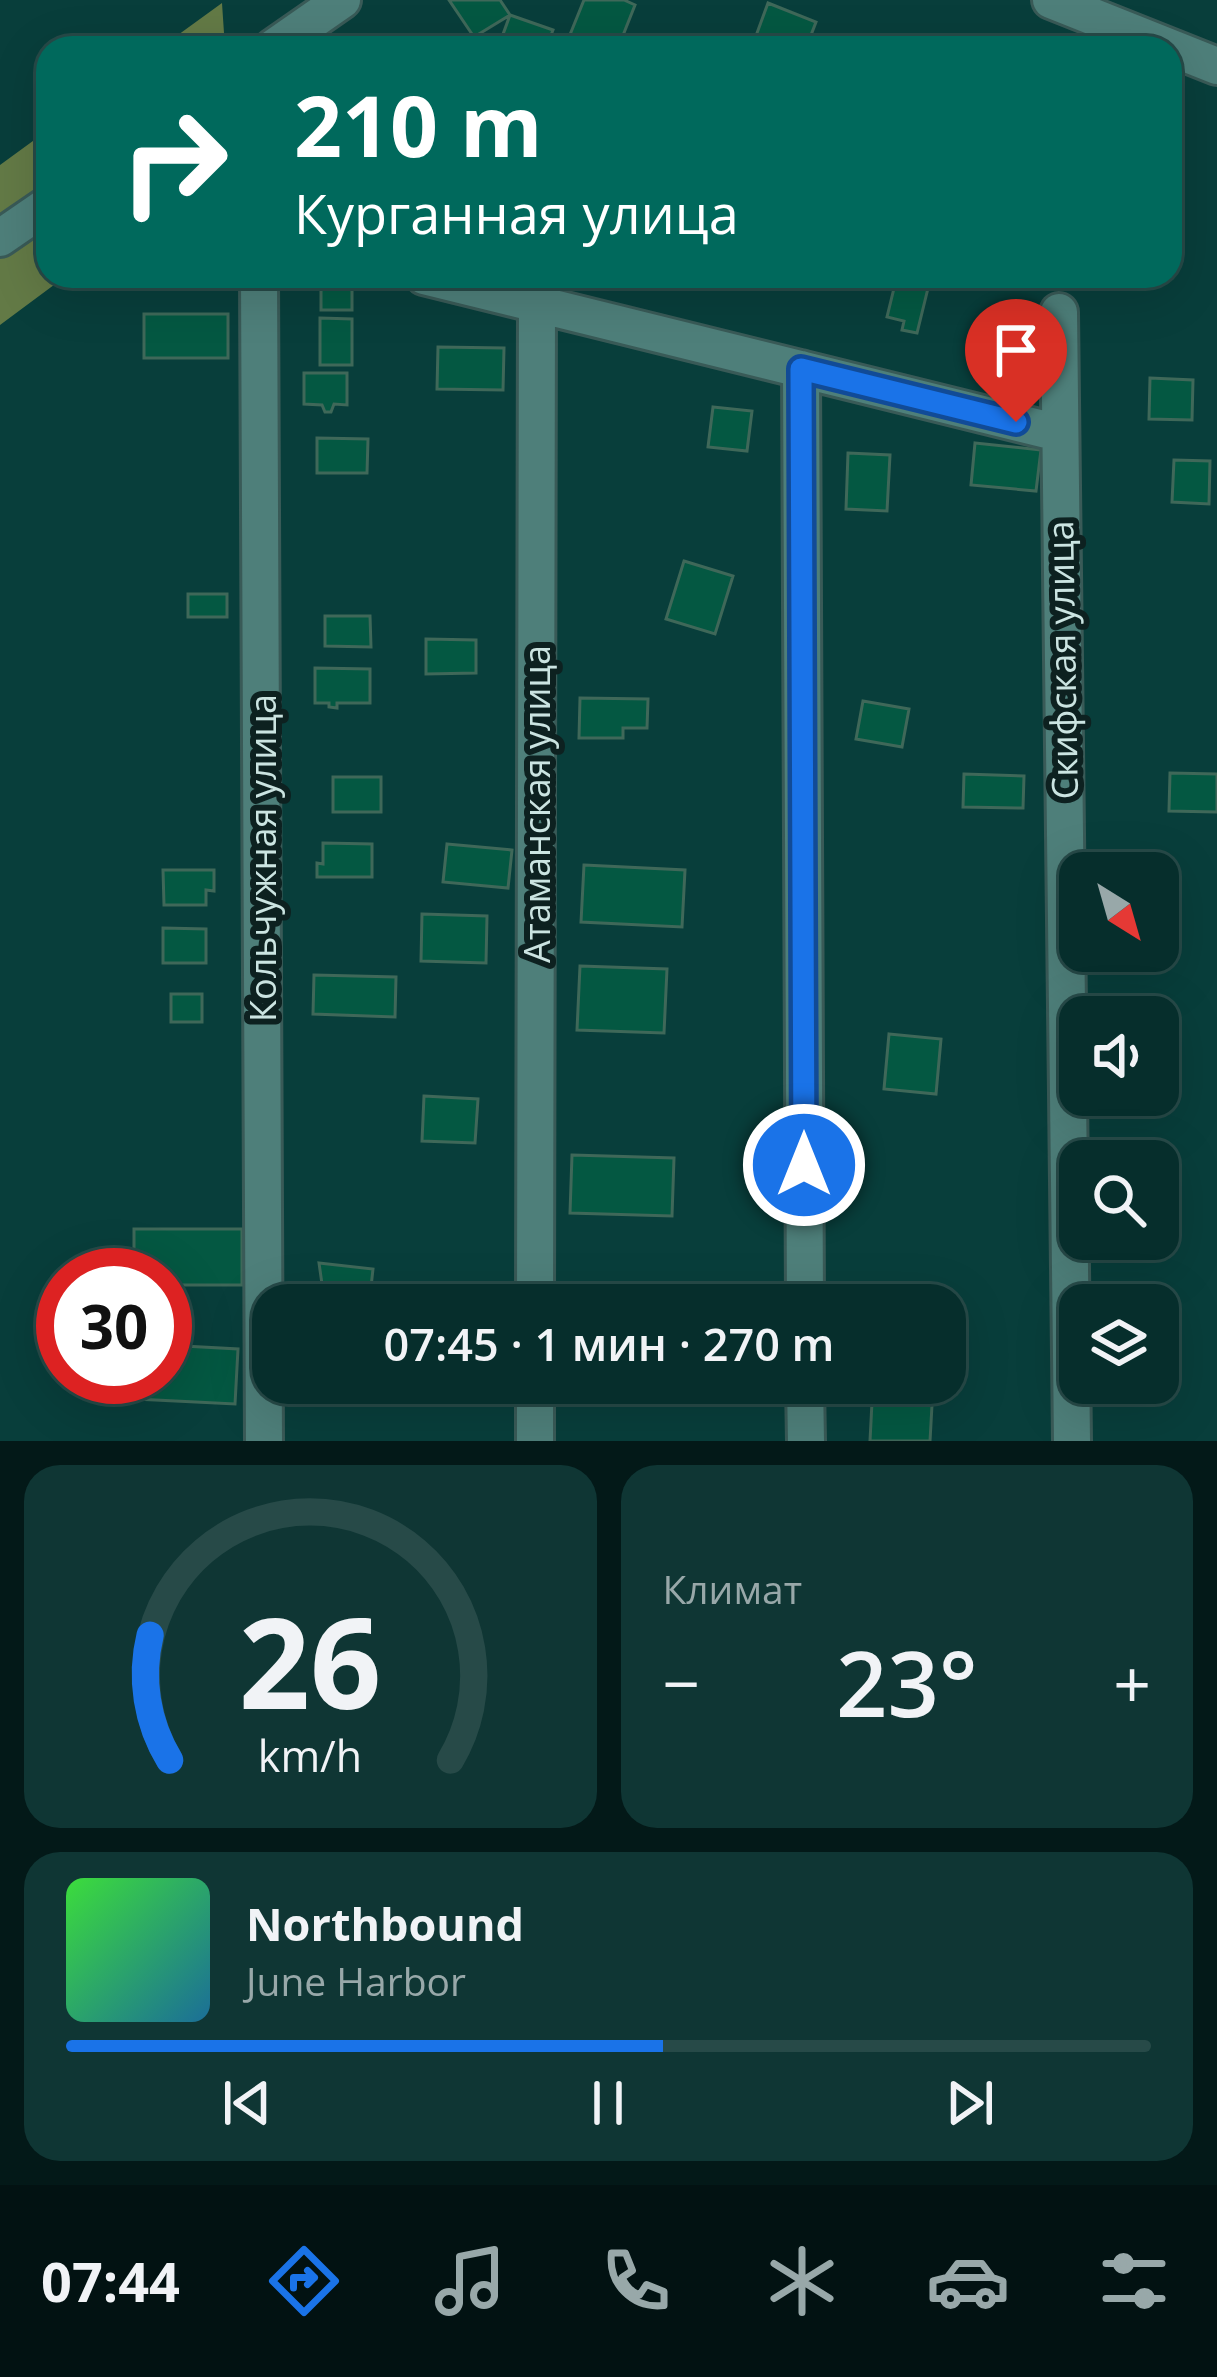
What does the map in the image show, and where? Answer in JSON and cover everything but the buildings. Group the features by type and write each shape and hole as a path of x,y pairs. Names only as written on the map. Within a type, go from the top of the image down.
{"street":[{"path":"290,36 342,0"},
{"path":"1051,0 1142,36"},
{"path":"1182,52 1217,66"},
{"path":"0,238 36,213"},
{"name":"Кольчужная улица","path":"259,288 265,1441"},
{"path":"472,288 1059,433"},
{"name":"Атаманская улица","path":"535,1284 537,304"},
{"name":"Скифская улица","path":"1058,312 1072,1441"},
{"path":"801,369 805,1284"},
{"path":"535,1404 535,1441"},
{"path":"805,1404 806,1441"}],"green space":[{"path":"222,3 224,36 177,36"},
{"path":"36,139 36,288 50,288 0,325 0,165"}],"route":[{"path":"804,1165 801,369 1016,422"}]}
